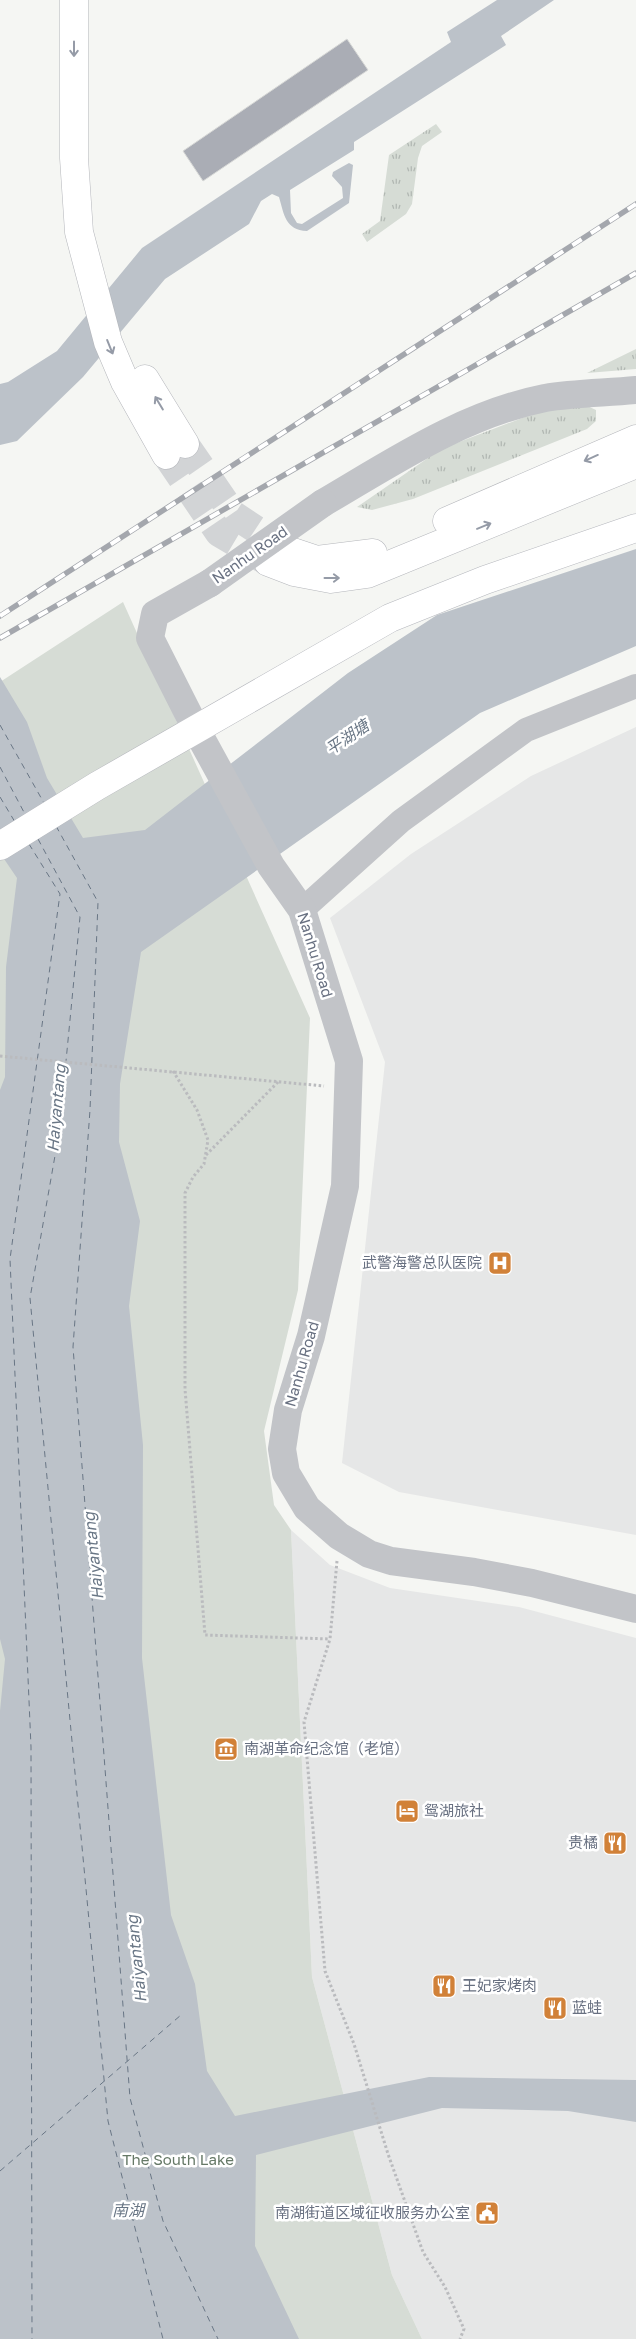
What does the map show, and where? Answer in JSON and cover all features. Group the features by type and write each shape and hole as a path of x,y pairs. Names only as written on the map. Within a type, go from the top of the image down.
{"main road":[{"path":"74,0 74,158 79,232 108,342 125,382 175,449 158,403 136,362 104,269 94,215 91,113 92,0"},
{"path":"636,439 375,553 317,560 278,556 294,572 331,579 367,574 636,464"},
{"path":"0,846 97,786 390,618 485,580 636,528"}],"street":[{"name":"Nanhu Road","path":"636,390 545,398 493,413 430,440 323,503 210,584 155,614 150,638 196,729 271,866 302,910 349,1061 350,1089 345,1186 311,1336 288,1410 282,1448 286,1473 307,1508 339,1536 368,1554 391,1561 474,1572 522,1581 636,1609"},
{"path":"302,910 401,821 526,730 636,686"}],"path":[{"path":"0,1056 144,1068 350,1089"},
{"path":"173,1071 200,1118 208,1140 204,1164 193,1177 186,1193 185,1389 205,1635 330,1638"},
{"path":"205,1156 278,1082"},
{"path":"339,1536 330,1638 304,1722 325,1971 354,2044 388,2154 423,2252 446,2288 464,2328 460,2339"}],"shaded area":[{"name":"武警海警总队医院","path":"636,727 636,1535 399,1492 342,1463 385,1062 330,918 411,854 531,776"},
{"path":"291,1530 330,1565 390,1588 519,1607 636,1638 636,2339 422,2339 392,2275 312,1977"}],"green space":[{"path":"436,124 442,132 422,146 418,158 412,204 406,214 367,242 362,234 380,221 389,155"},
{"path":"636,349 636,369 587,373"},
{"path":"581,403 596,410 596,421 587,429 413,499 372,510 357,507 441,449 543,410"},
{"name":"The South Lake","path":"123,602 310,1018 298,1290 264,1431 274,1505 291,1530 312,1977 392,2275 422,2339 0,2339 0,682"}],"water":[{"path":"497,0 554,0 501,36 506,45 354,142 354,150 290,190 291,213 297,223 302,224 343,198 342,187 332,176 333,172 349,163 353,165 349,203 307,231 294,228 290,224 284,215 279,197 272,194 261,201 249,224 165,279 83,377 17,441 0,445 0,384 8,382 57,351 142,248 451,42 447,32"},
{"name":"南湖","path":"636,549 636,646 480,713 141,952 120,1084 119,1142 140,1221 129,1306 143,1445 142,1658 171,1915 195,1984 207,2071 235,2116 429,2077 636,2080 636,2122 568,2111 442,2108 256,2155 255,2246 299,2339 0,2339 0,1711 5,1659 0,1639 0,1090 5,1077 6,967 17,878 0,853 0,677 27,722 47,778 83,838 145,830 348,673 437,615"}],"building":[{"path":"347,39 368,70 203,181 183,151"}],"ferry route":[{"path":"0,725 44,803"},
{"path":"0,767 26,816"},
{"path":"0,797 15,822"},
{"path":"56,826 98,902 90,1110 73,1347 130,2098 163,2221 218,2339"},
{"path":"38,839 80,917 59,1133 30,1298 108,2121 163,2339"},
{"path":"29,844 60,894 10,1259 31,1747 32,2339"},
{"path":"0,2171 181,2015"}],"tunnel":[{"path":"185,444 234,515 287,550"},
{"path":"166,455 219,533 268,562"}],"railway":[{"path":"0,616 636,204"},
{"path":"0,638 636,273"}],"place":[{"name":"武警海警总队医院","path":"500,1263"},
{"name":"南湖革命纪念馆（老馆）","path":"226,1749"},
{"name":"鸳湖旅社","path":"407,1811"},
{"name":"贵橘","path":"615,1843"},
{"name":"王妃家烤肉","path":"444,1986"},
{"name":"蓝蛙","path":"555,2008"},
{"name":"南湖街道区域征收服务办公室","path":"487,2213"}],"water label":[{"name":"平湖塘","path":"347,737"},
{"name":"Haiyantang","path":"56,1108"},
{"name":"Haiyantang","path":"93,1556"},
{"name":"Haiyantang","path":"136,1959"}]}
